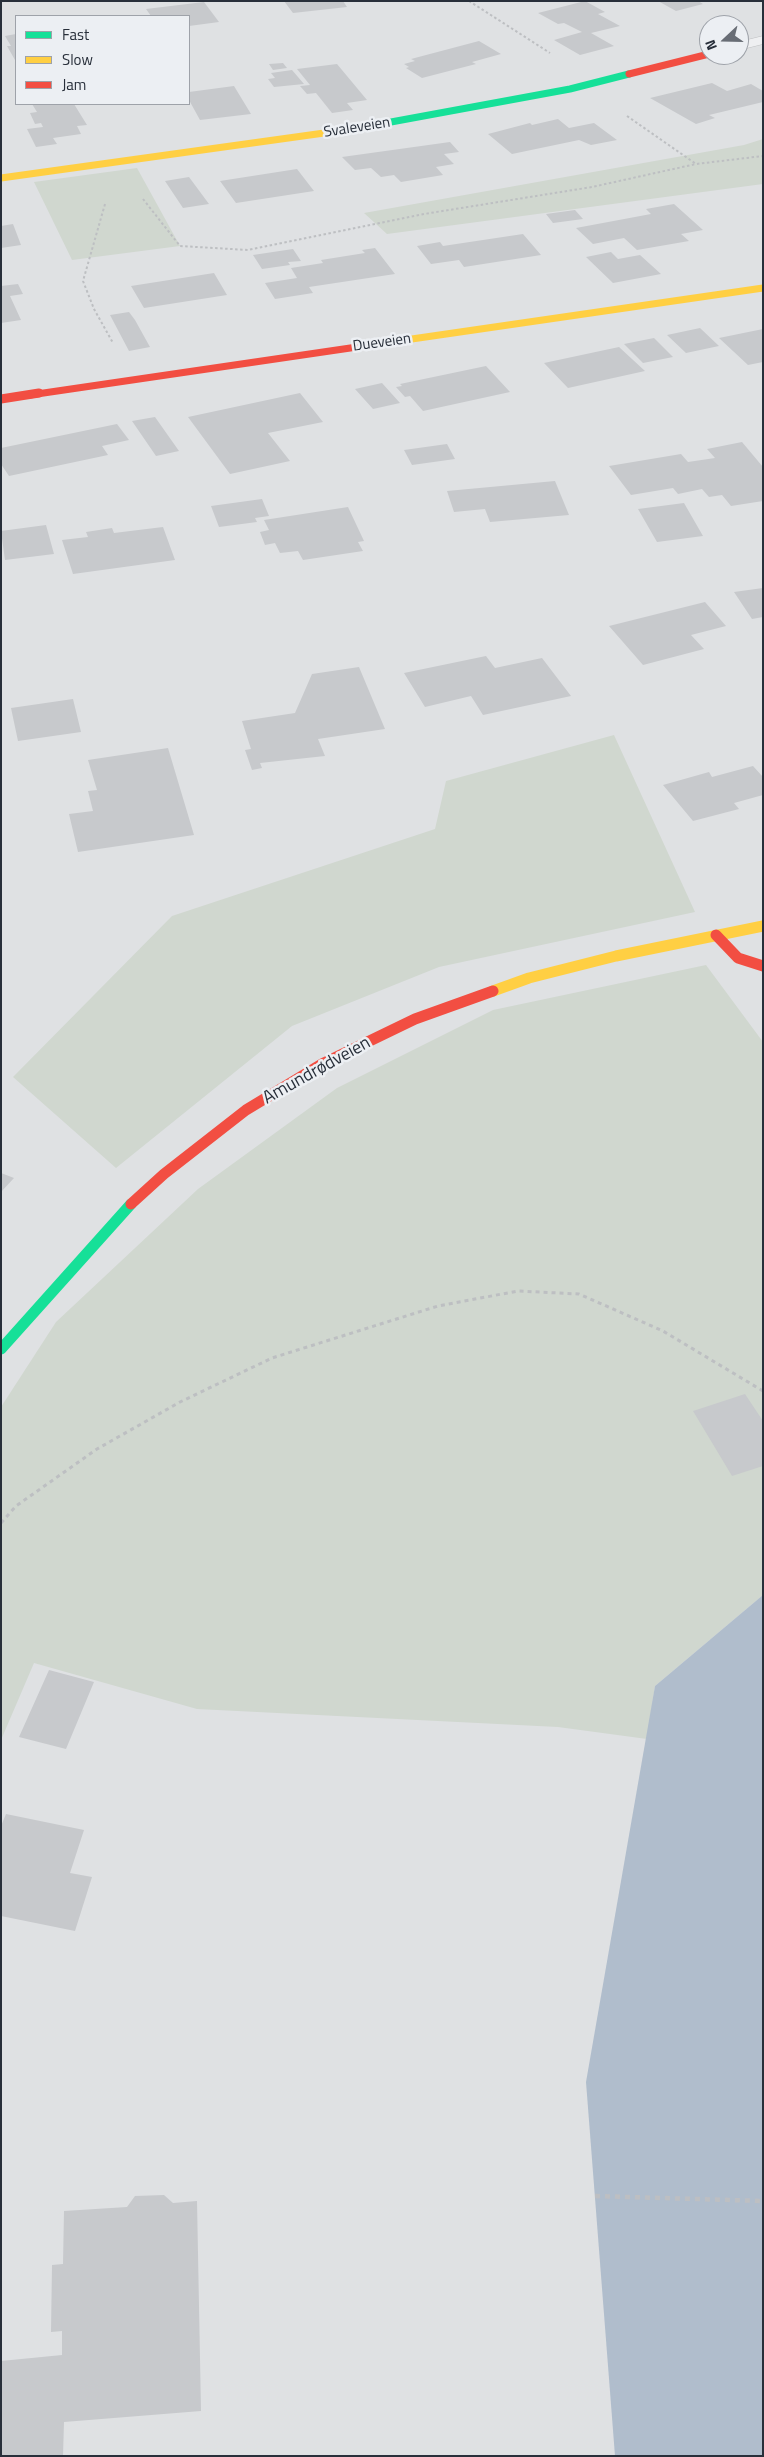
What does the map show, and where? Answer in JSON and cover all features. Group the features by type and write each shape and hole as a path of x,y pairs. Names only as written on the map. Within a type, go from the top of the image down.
{"street":[{"path":"749,44 763,40"},
{"name":"Svaleveien","path":"1,178 333,132 584,86 699,57"},
{"name":"Dueveien","path":"1,399 763,288"},
{"name":"Amundrødveien","path":"1,1349 120,1214 164,1174 246,1110 322,1064 415,1019 529,978 716,934 763,926"},
{"path":"716,934 738,958 763,966"}],"path":[{"path":"469,1 597,83"},
{"path":"584,86 696,164"},
{"path":"140,194 180,246 248,250 424,214 592,187 696,164 763,156"},
{"path":"108,196 88,258 83,281 129,380"},
{"path":"1,1523 16,1506 98,1449 180,1402 272,1358 438,1306 518,1291 579,1294 663,1331 763,1390"},
{"path":"595,2196 763,2201"}],"shaded area":[{"path":"763,139 763,184 387,234 364,213 744,145"},
{"path":"137,168 180,246 72,260 34,182"},
{"path":"614,735 695,912 439,967 292,1026 116,1168 13,1077 172,916 435,829 446,781"},
{"path":"706,965 763,1042 763,1595 655,1686 647,1739 558,1727 197,1709 34,1663 1,1740 1,1407 56,1322 198,1189 337,1088 493,1010"}],"water":[{"path":"763,1595 763,2456 615,2456 586,2082 655,1686"}],"building":[{"path":"284,1 343,1 347,7 293,13"},
{"path":"585,1 605,12 598,14 620,26 591,33 614,46 580,55 554,40 582,32 564,23 558,24 538,13"},
{"path":"658,1 698,1 703,4 676,11"},
{"path":"204,2 219,22 190,26 190,15 150,15 146,9"},
{"path":"15,34 15,60 7,46 11,46 5,36"},
{"path":"479,41 501,54 472,62 476,64 422,78 406,68 409,67 404,64 415,61 411,59"},
{"path":"283,63 287,68 273,70 269,64"},
{"path":"337,64 367,100 347,103 353,110 332,113 316,93 307,94 300,86 310,85 297,69"},
{"path":"292,70 304,84 274,87 268,79 275,78 271,73"},
{"path":"712,83 727,91 751,84 763,91 763,102 709,115 715,118 696,124 650,98"},
{"path":"234,86 251,114 200,120 190,102 190,92"},
{"path":"33,105 75,105 87,125 77,126 81,134 53,138 57,144 36,147 27,129 43,127 41,123 35,124 30,113 37,112"},
{"path":"558,119 569,128 594,123 617,140 591,145 579,140 512,154 488,134 530,123 532,125"},
{"path":"450,142 459,152 444,154 454,164 436,167 443,175 401,182 394,175 381,177 371,168 355,170 342,157"},
{"path":"297,169 314,191 236,203 220,181"},
{"path":"189,177 209,204 183,208 165,181"},
{"path":"674,204 703,230 681,234 689,241 637,250 624,238 593,244 576,228 651,214 646,209"},
{"path":"575,210 583,219 553,223 546,214"},
{"path":"13,224 21,245 1,248 1,226"},
{"path":"523,234 541,255 464,267 459,260 431,264 417,246 440,242 443,246"},
{"path":"375,248 395,274 309,287 313,293 275,299 265,283 297,278 291,268 323,263 321,260 365,253 362,250"},
{"path":"293,249 301,261 288,262 290,265 262,269 253,255"},
{"path":"611,252 618,259 640,255 661,274 613,283 586,257"},
{"path":"214,273 227,295 144,308 131,286"},
{"path":"18,284 23,294 10,296 21,320 1,323 1,286"},
{"path":"129,312 150,347 129,351 110,315"},
{"path":"700,328 719,346 686,353 667,335"},
{"path":"763,329 763,362 748,365 719,338"},
{"path":"654,338 673,357 643,363 624,344"},
{"path":"619,347 645,371 568,388 544,363"},
{"path":"486,366 510,392 423,411 410,396 405,397 396,387 402,386 400,384"},
{"path":"382,383 400,403 373,409 355,389"},
{"path":"300,393 323,422 268,433 290,461 230,474 188,417"},
{"path":"155,417 179,451 156,456 132,421"},
{"path":"117,424 129,440 102,446 108,455 9,476 1,464 1,448"},
{"path":"742,442 763,467 763,501 731,506 722,495 709,497 702,489 678,494 673,488 631,495 609,466 681,454 688,462 715,458 707,449"},
{"path":"447,444 455,459 412,465 404,450"},
{"path":"555,481 569,515 490,522 485,509 454,512 447,491"},
{"path":"262,499 269,516 255,518 257,522 219,527 211,506"},
{"path":"684,503 703,536 657,542 638,509"},
{"path":"348,507 364,541 358,542 363,551 303,560 298,551 280,553 275,543 265,545 260,532 269,530 264,520"},
{"path":"46,525 54,554 5,560 1,531"},
{"path":"163,527 175,560 73,574 62,540 88,537 86,532 112,528 114,533"},
{"path":"763,588 763,617 752,619 734,592"},
{"path":"705,602 726,626 691,635 704,649 643,665 609,626"},
{"path":"486,656 495,668 542,658 571,696 483,715 471,696 425,707 404,673"},
{"path":"359,667 385,729 318,739 325,756 260,763 262,768 252,770 245,750 251,749 242,721 295,713 312,674"},
{"path":"73,699 81,732 18,741 11,708"},
{"path":"168,748 194,835 78,852 69,814 93,811 88,791 97,790 88,760"},
{"path":"753,766 763,777 763,795 734,803 739,809 693,821 663,785 709,772 712,777"},
{"path":"1,1173 14,1178 1,1192"},
{"path":"745,1394 763,1421 763,1466 732,1476 693,1411"},
{"path":"49,1670 94,1682 66,1749 19,1737"},
{"path":"6,1814 84,1830 70,1873 92,1877 75,1931 1,1916 1,1826"},
{"path":"164,2195 173,2203 197,2201 201,2411 64,2422 63,2456 1,2456 1,2361 62,2355 62,2331 51,2332 52,2265 63,2264 64,2211 127,2207 135,2196"}],"traffic: fast":[{"path":"353,129 570,89 629,74"},
{"path":"1,1349 131,1204"}],"traffic: slow":[{"path":"1,178 353,129"},
{"path":"398,341 763,288"},
{"path":"493,991 529,978 616,956 763,926"}],"traffic: jam":[{"path":"629,74 699,56"},
{"path":"1,399 398,341"},
{"path":"716,935 738,958 763,966"},
{"path":"131,1204 164,1174 246,1110 322,1064 415,1019 493,991"}]}
